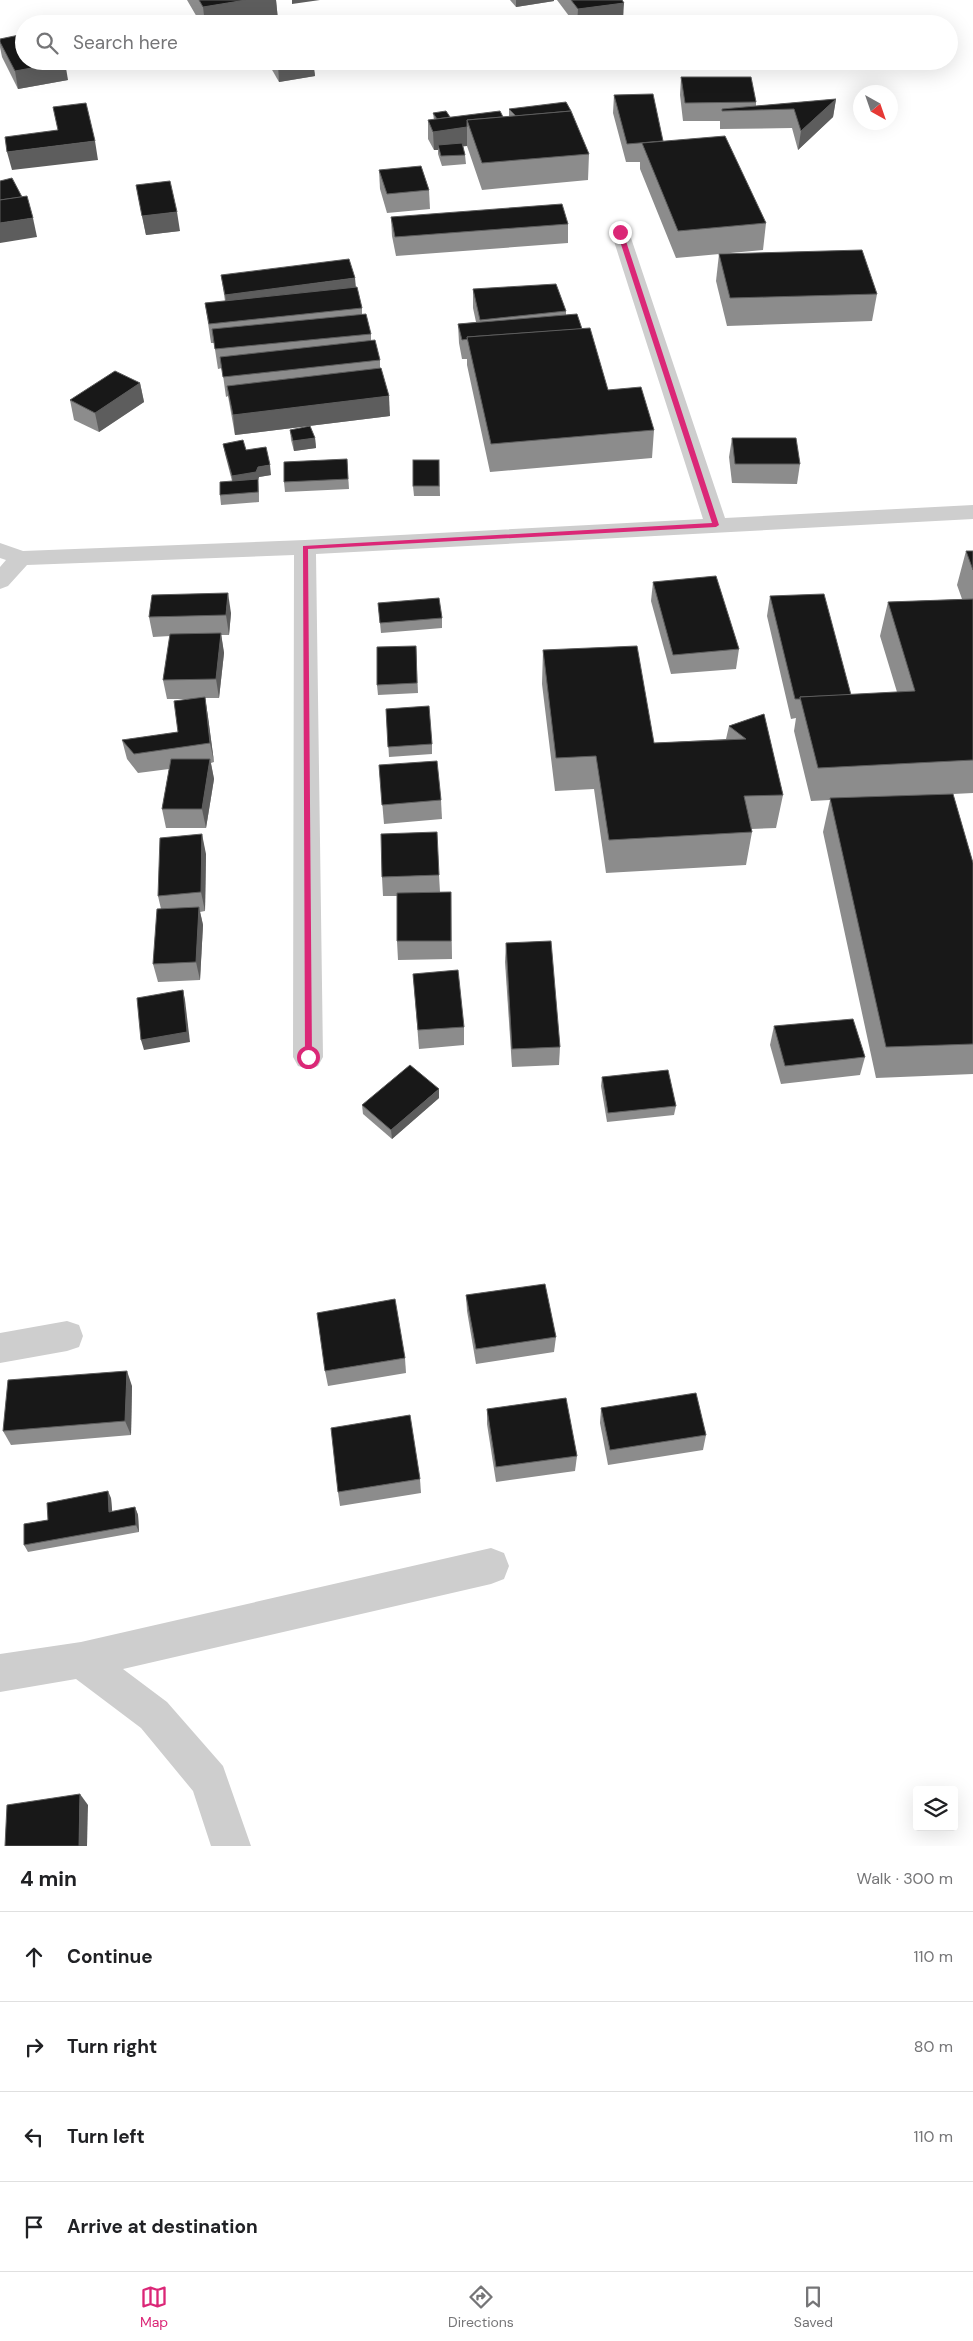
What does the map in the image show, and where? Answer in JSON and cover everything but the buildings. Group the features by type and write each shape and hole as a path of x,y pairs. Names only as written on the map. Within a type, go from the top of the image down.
{"street":[{"path":"620,232 716,525"},
{"path":"0,550 22,558 305,547 973,512"},
{"path":"305,547 308,1057"},
{"path":"0,581 22,558"},
{"path":"0,1348 67,1336"},
{"path":"0,1673 81,1660 491,1566"},
{"path":"81,1660 154,1715 209,1780 231,1846"}],"route":[{"path":"308,1057 305,547 716,525 620,232"}]}
